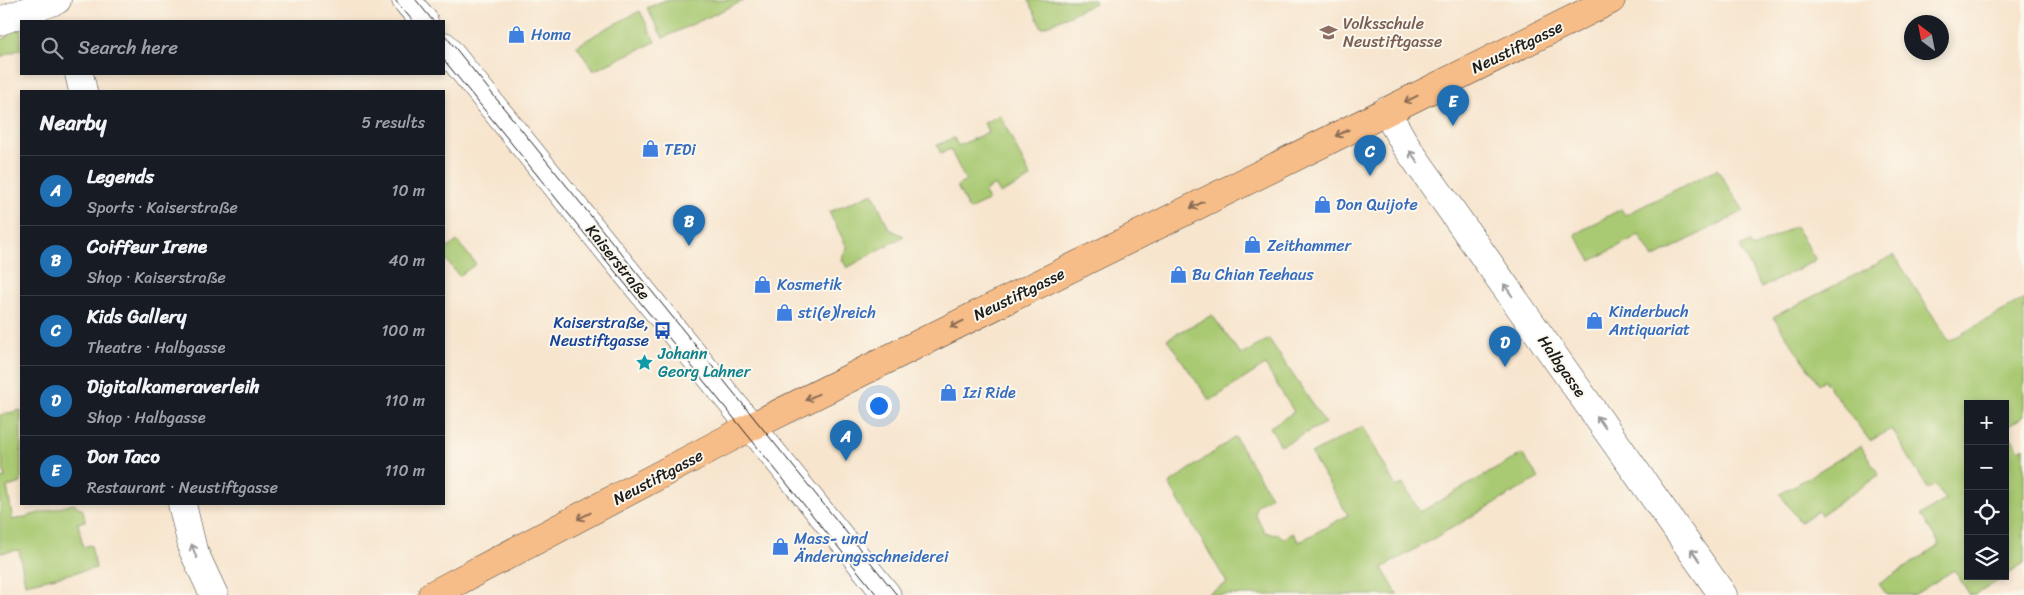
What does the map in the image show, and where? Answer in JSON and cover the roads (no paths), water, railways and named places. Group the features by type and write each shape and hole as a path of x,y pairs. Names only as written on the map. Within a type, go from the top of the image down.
{"main road":[{"name":"Neustiftgasse","path":"432,595 751,427 1611,0"}],"street":[{"path":"0,21 57,0"},
{"path":"62,0 67,20"},
{"path":"406,0 423,20"},
{"name":"Kaiserstraße","path":"445,47 887,595"},
{"path":"79,75 83,90"},
{"name":"Halbgasse","path":"1386,111 1406,146 1723,595"},
{"path":"182,505 193,550 214,595"}],"tram line":[{"path":"395,0 412,20"},
{"path":"416,0 432,20"},
{"path":"445,35 897,595"},
{"path":"445,61 877,595"}],"place":[{"name":"Volksschule Neustiftgasse","path":"1329,32"},
{"name":"Homa","path":"517,34"},
{"name":"Don Taco","path":"1453,126"},
{"name":"TEDi","path":"650,149"},
{"name":"Kids Gallery","path":"1370,176"},
{"name":"Don Quijote","path":"1322,204"},
{"name":"Zeithammer","path":"1253,245"},
{"name":"Coiffeur Irene","path":"689,246"},
{"name":"Bu Chian Teehaus","path":"1178,274"},
{"name":"Kosmetik","path":"763,284"},
{"name":"sti(e)lreich","path":"784,312"},
{"name":"Kinderbuch Antiquariat","path":"1595,320"},
{"name":"Kaiserstraße, Neustiftgasse","path":"663,331"},
{"name":"Johann Georg Lahner","path":"644,362"},
{"name":"Digitalkameraverleih","path":"1505,367"},
{"name":"Izi Ride","path":"949,392"},
{"name":"Legends","path":"846,461"},
{"name":"Mass- und Änderungsschneiderei","path":"780,547"}]}
